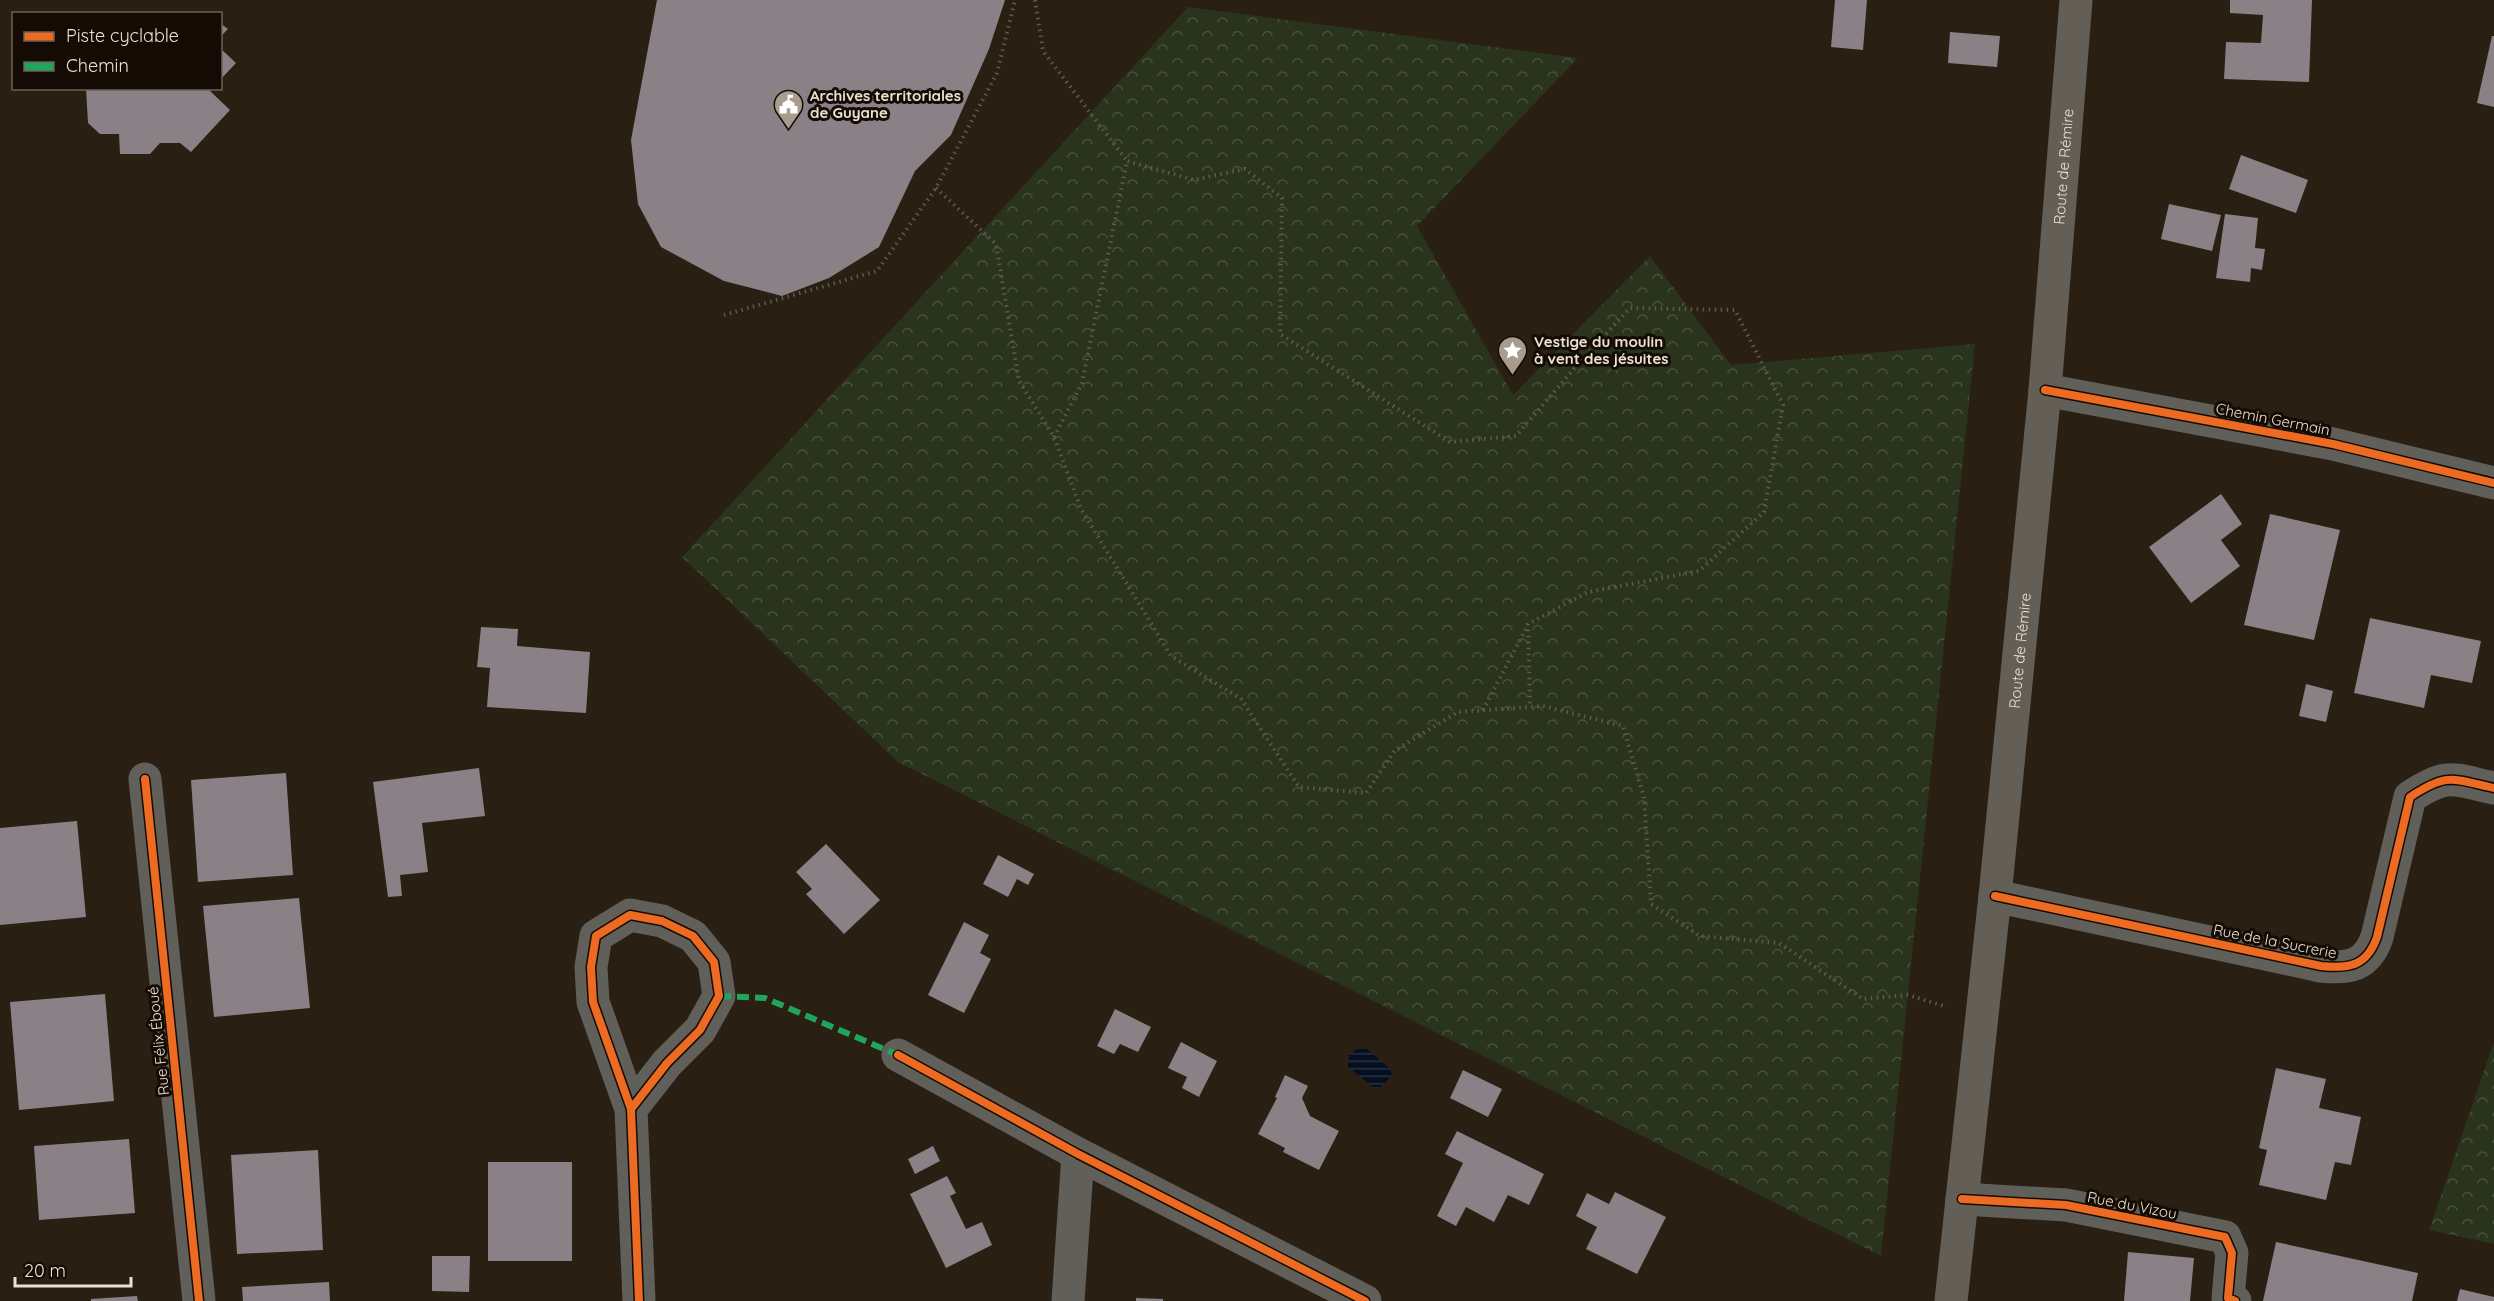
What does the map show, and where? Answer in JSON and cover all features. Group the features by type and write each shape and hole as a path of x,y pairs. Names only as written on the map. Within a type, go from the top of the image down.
{"main road":[{"name":"Route de Rémire","path":"1951,1301 1995,896 2045,390 2076,0"}],"street":[{"name":"Chemin Germain","path":"2045,390 2333,444 2494,483"},
{"name":"Rue de la Sucrerie","path":"1995,896 2321,966 2338,968 2354,965 2372,952 2410,797 2433,781 2450,778 2494,788"},
{"name":"Rue Félix Éboué","path":"145,779 199,1301"},
{"path":"631,1109 667,1063 700,1030 719,996 714,962 693,936 662,921 630,915 596,936 591,968 593,1002 631,1109 639,1301"},
{"path":"898,1055 1078,1154 1365,1301"},
{"path":"1068,1301 1078,1154"},
{"name":"Rue du Vizou","path":"1962,1198 2066,1206 2224,1237 2232,1253 2228,1298 2235,1301"}],"path":[{"path":"724,315 877,271 936,188 997,73 1015,0"},
{"path":"1035,0 1043,51 1127,161 1194,180 1245,170 1282,198 1280,334 1450,442 1516,436 1578,364 1630,309 1735,310 1783,405 1764,512 1699,571 1588,592 1528,624 1483,710"},
{"path":"1054,437 1082,383 1127,161"},
{"path":"936,188 996,244 1019,381 1054,437 1081,509 1171,656 1241,699 1299,787 1366,794 1395,750 1458,712 1543,706 1623,726 1644,797 1651,904 1701,936 1779,943 1863,999 1908,995 1982,1018"},
{"path":"1528,624 1530,706"}],"green space":[{"path":"1188,7 1578,58 1417,226 1513,395 1650,256 1731,365 1975,344 1881,1256 898,762 682,557"},
{"path":"2494,1042 2494,1244 2429,1230"}],"water":[{"path":"1357,1049 1367,1049 1390,1069 1392,1075 1381,1087 1373,1087 1348,1067 1349,1055"}],"building":[{"path":"657,0 1005,0 989,49 951,135 915,171 879,247 829,278 782,296 724,281 661,247 638,204 631,140"},
{"path":"1835,0 1867,0 1863,50 1831,47"},
{"path":"2230,0 2312,0 2309,82 2224,79 2226,42 2261,43 2263,15 2230,13"},
{"path":"222,24 228,29 222,35"},
{"path":"1950,32 2000,36 1997,67 1948,63"},
{"path":"2492,36 2494,36 2494,107 2477,103"},
{"path":"222,50 236,63 222,78"},
{"path":"86,90 211,90 230,110 191,152 180,143 160,143 150,154 120,154 119,134 100,134 88,123"},
{"path":"2241,155 2308,180 2296,213 2229,189"},
{"path":"2169,204 2221,215 2212,251 2161,239"},
{"path":"2225,214 2258,218 2255,248 2265,249 2262,270 2251,268 2250,282 2216,278"},
{"path":"2221,494 2242,524 2221,540 2240,566 2191,603 2149,547"},
{"path":"2270,514 2340,530 2314,640 2244,625"},
{"path":"2370,618 2481,641 2472,683 2431,675 2424,708 2354,693"},
{"path":"481,627 518,629 517,646 590,652 586,713 487,707 490,668 477,667"},
{"path":"2306,684 2333,691 2326,722 2299,716"},
{"path":"479,768 485,816 422,823 428,872 400,875 402,896 388,897 373,782"},
{"path":"286,773 293,875 198,882 191,780"},
{"path":"77,821 86,917 0,925 0,828"},
{"path":"826,844 880,900 844,934 806,894 812,889 796,872"},
{"path":"998,855 1034,874 1028,885 1017,879 1008,897 983,884"},
{"path":"299,898 310,1008 214,1017 203,906"},
{"path":"964,922 989,935 980,953 991,959 964,1013 928,995"},
{"path":"105,994 114,1101 19,1110 10,1002"},
{"path":"1115,1009 1151,1027 1138,1052 1120,1044 1114,1054 1097,1046"},
{"path":"1181,1042 1217,1061 1199,1097 1182,1088 1187,1077 1168,1068"},
{"path":"2276,1068 2326,1079 2319,1108 2361,1117 2351,1165 2335,1162 2326,1200 2259,1185 2267,1150 2259,1148"},
{"path":"1463,1070 1502,1089 1488,1117 1450,1098"},
{"path":"1285,1075 1308,1086 1302,1098 1310,1116 1339,1131 1319,1170 1283,1152 1285,1148 1258,1134 1277,1098 1275,1097"},
{"path":"1457,1131 1544,1174 1529,1205 1508,1195 1494,1222 1466,1207 1456,1226 1437,1216 1463,1163 1445,1154"},
{"path":"129,1139 135,1213 39,1220 34,1146"},
{"path":"933,1146 940,1161 915,1174 908,1159"},
{"path":"318,1150 323,1250 237,1254 231,1155"},
{"path":"488,1162 572,1162 572,1261 488,1261"},
{"path":"947,1176 956,1193 950,1196 966,1229 982,1222 992,1245 946,1268 910,1194"},
{"path":"1615,1192 1666,1217 1637,1274 1586,1249 1597,1227 1576,1216 1587,1193 1609,1204"},
{"path":"2276,1242 2418,1273 2412,1301 2263,1301"},
{"path":"2128,1252 2194,1258 2190,1301 2124,1301"},
{"path":"432,1256 470,1256 469,1292 432,1291"},
{"path":"329,1282 330,1301 243,1301 242,1287"},
{"path":"2460,1289 2494,1297 2494,1301 2457,1301"},
{"path":"137,1296 138,1301 91,1301 91,1299"},
{"path":"1136,1298 1163,1299 1163,1301 1136,1301"}],"marked path":[{"path":"719,996 765,998 898,1055"}],"cycle path":[{"path":"2045,390 2333,444 2494,483"},
{"path":"145,779 199,1301"},
{"path":"1995,896 2321,966 2348,966 2362,960 2373,947 2377,937 2410,797 2433,784 2450,780 2494,788"},
{"path":"631,1109 667,1063 700,1030 719,996 714,962 693,936 662,921 630,915 596,936 591,967 593,1002 631,1109 639,1301"},
{"path":"898,1055 1078,1154 1365,1301"},
{"path":"1962,1199 2066,1205 2225,1237 2232,1253 2228,1298 2235,1301"}],"place":[{"name":"Archives territoriales de Guyane","path":"789,130"},
{"name":"Vestige du moulin à vent des jésuites","path":"1513,376"}]}
